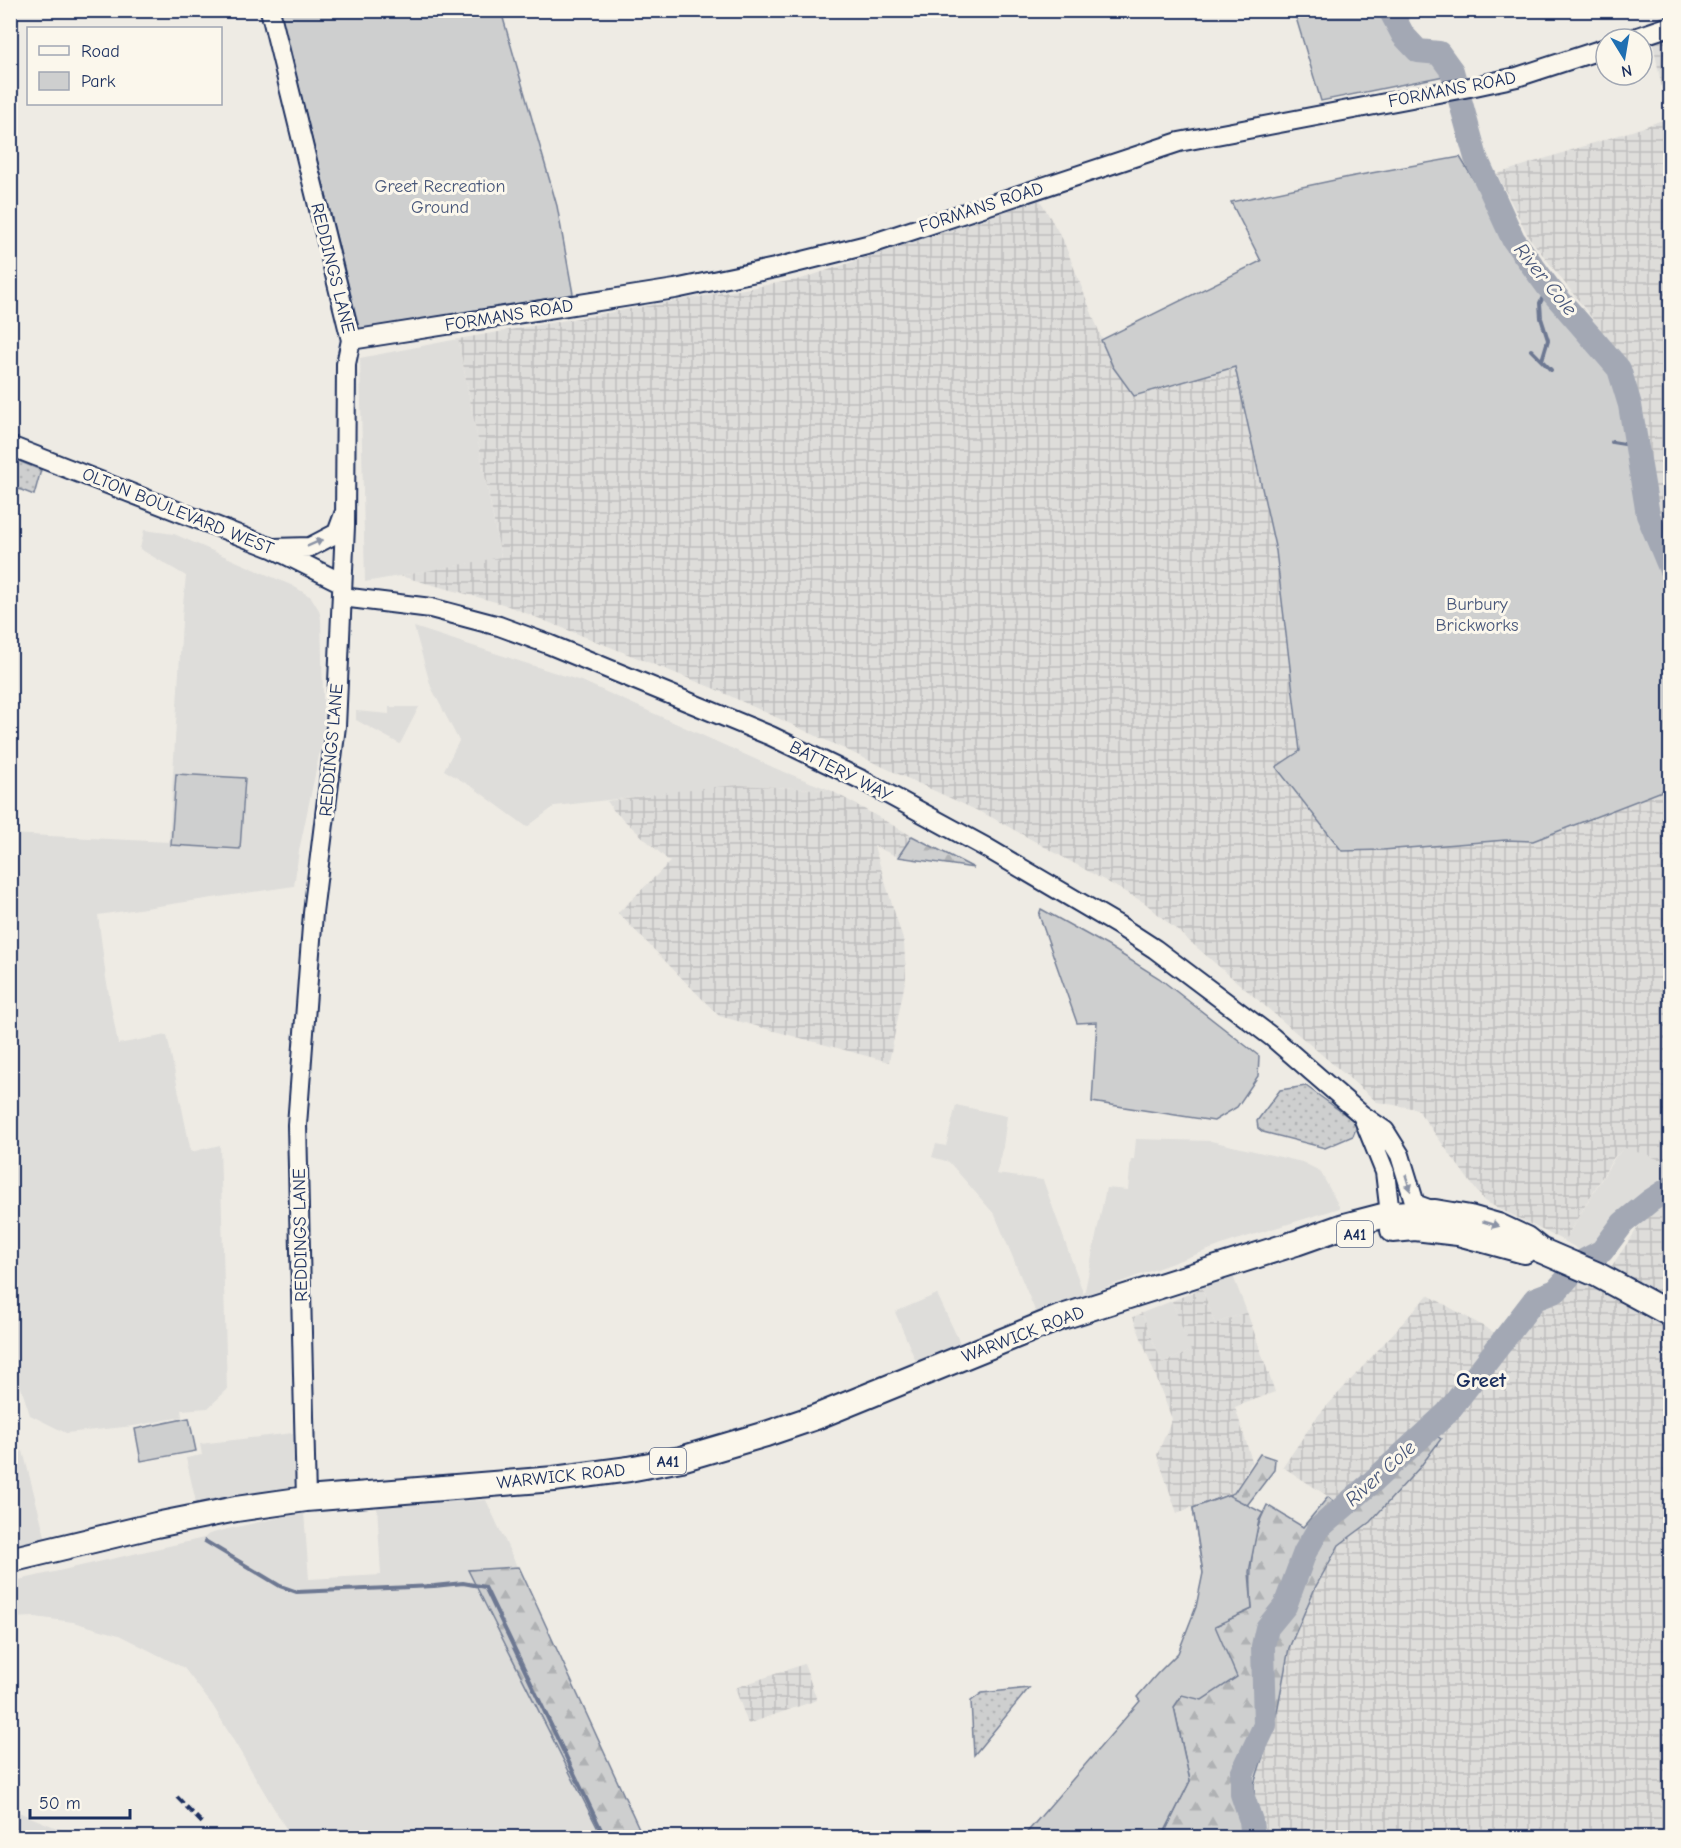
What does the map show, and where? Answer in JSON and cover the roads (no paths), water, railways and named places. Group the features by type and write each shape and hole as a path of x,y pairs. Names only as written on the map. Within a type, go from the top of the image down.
{"highway":[{"name":"WARWICK ROAD","path":"10,1560 156,1525 236,1509 306,1499 554,1479 629,1470 681,1459 816,1417 1059,1318 1344,1226 1390,1214 1435,1212 1498,1226 1526,1239 1549,1254 1596,1274 1671,1314"},
{"name":"WARWICK ROAD","path":"1296,1243 1379,1230 1415,1228 1458,1233 1521,1251 1549,1254"}],"street":[{"name":"REDDINGS LANE","path":"270,10 351,340 346,364 342,590 336,726 313,913 297,1125 306,1499"},
{"path":"1654,32 1671,26"},
{"name":"FORMANS ROAD","path":"351,340 663,291 775,268 872,244 1179,142 1475,86 1594,52"},
{"name":"OLTON BOULEVARD WEST","path":"10,446 272,548 342,590"},
{"path":"272,548 310,547 337,532 344,513"},
{"name":"BATTERY WAY","path":"342,590 431,608 499,626 682,698 771,736 862,780 987,848 1155,949 1272,1037 1362,1115 1385,1131 1400,1155 1415,1204 1435,1212"},
{"path":"1362,1115 1385,1172 1390,1214 1396,1222 1415,1228"}],"waterway":[{"name":"River Cole","path":"1390,10 1403,35 1418,51 1439,53 1452,71 1476,158 1513,239 1548,287 1619,369 1630,405 1648,515 1670,568"},
{"path":"1542,360 1548,340 1541,318 1540,303 1548,287"},
{"path":"1531,350 1551,370"},
{"path":"1612,442 1637,446"},
{"name":"River Cole","path":"1253,1838 1251,1821 1242,1794 1242,1774 1265,1725 1263,1646 1267,1628 1285,1606 1305,1552 1319,1528 1447,1413 1535,1299 1556,1291 1583,1261 1602,1251 1623,1223 1670,1188"},
{"path":"205,1541 280,1586 297,1592 463,1583 485,1587 605,1838"}],"railway":[{"path":"177,1797 204,1825"}],"district":[{"name":"Greet","path":"1481,1380"}],"park label":[{"name":"Greet Recreation Ground","path":"440,196"},
{"name":"Burbury Brickworks","path":"1477,614"}]}
